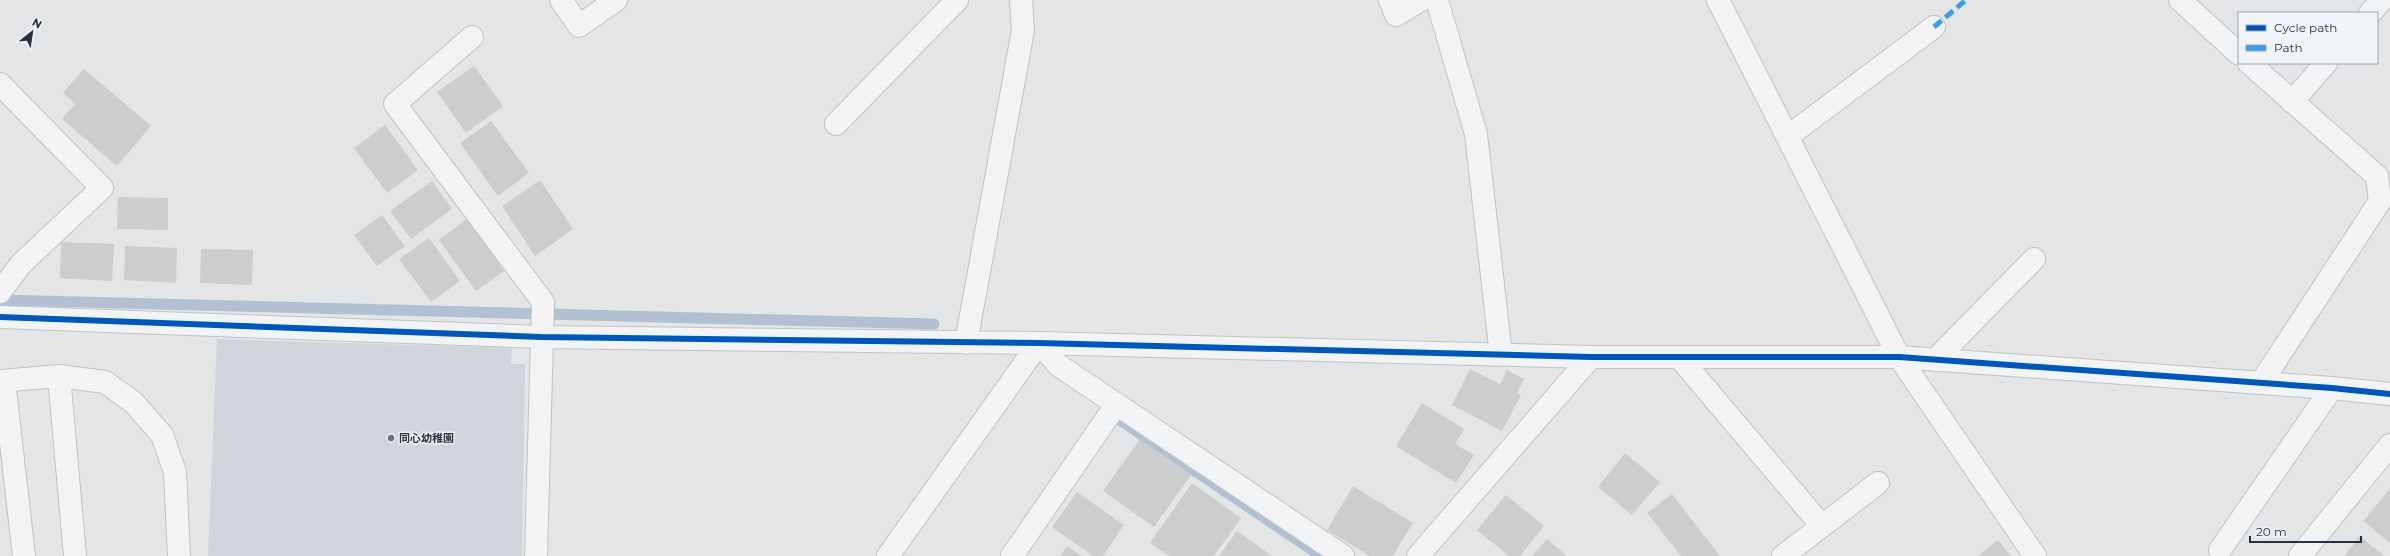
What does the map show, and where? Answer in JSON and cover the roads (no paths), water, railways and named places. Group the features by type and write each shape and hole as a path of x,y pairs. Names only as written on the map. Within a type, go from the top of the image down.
{"street":[{"path":"561,0 579,26 616,0"},
{"path":"836,124 957,0"},
{"path":"966,343 1023,30 1021,0"},
{"path":"1390,0 1396,15 1421,0"},
{"path":"1437,0 1476,134 1501,355"},
{"path":"1718,0 1899,358 2036,556"},
{"path":"2180,0 2238,53"},
{"path":"2371,12 2382,0"},
{"path":"1787,136 1934,27"},
{"path":"472,37 395,104 543,302 536,556"},
{"path":"2250,64 2377,176 2380,201 2261,383"},
{"path":"2292,102 2325,64"},
{"path":"0,84 102,188 21,264 0,292"},
{"path":"1936,360 2034,259"},
{"path":"0,318 542,323 966,343 1039,343 1591,357 1899,358 2332,388 2390,394"},
{"path":"1039,343 1058,365 1112,412 1344,556"},
{"path":"888,556 1039,343"},
{"path":"1418,556 1591,357"},
{"path":"1679,358 1822,526"},
{"path":"60,376 75,556"},
{"path":"24,556 2,381 60,376 105,382 134,403 162,435 175,472 179,556"},
{"path":"2220,550 2332,388"},
{"path":"1012,556 1112,412"},
{"path":"2300,556 2390,445"},
{"path":"1783,556 1878,483"}],"waterway":[{"path":"0,300 934,324"},
{"path":"1108,412 1321,556"}],"place":[{"name":"同心幼稚園","path":"391,438"}]}
